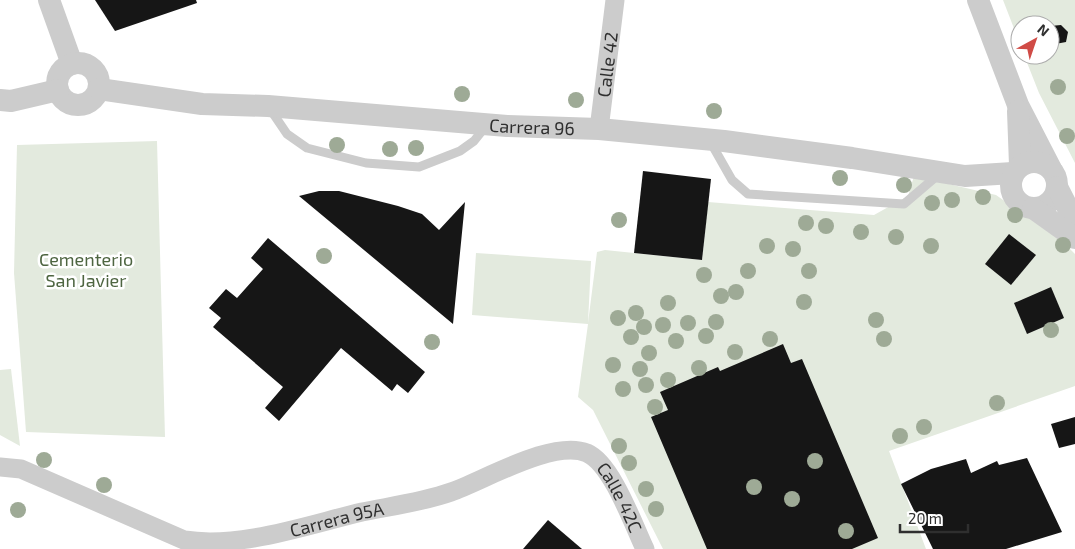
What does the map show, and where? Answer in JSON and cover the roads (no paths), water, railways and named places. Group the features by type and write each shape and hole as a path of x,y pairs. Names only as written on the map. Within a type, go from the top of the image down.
{"street":[{"path":"49,0 72,64"},
{"name":"Calle 42","path":"599,129 615,0"},
{"path":"978,0 1018,105 1075,222"},
{"path":"80,63 89,66 99,80 99,89 95,97 89,102 81,105 67,102 58,90 59,76 64,68 80,63"},
{"name":"Carrera 96","path":"99,89 202,104 268,106 488,124 599,129 710,140 852,158 940,174 964,176 1017,169"},
{"path":"0,100 11,101 58,90"},
{"path":"1017,169 1026,162 1040,162 1054,178 1052,199 1047,204 1025,204 1010,187 1017,169 1018,105"},
{"name":"Carrera 96","path":"964,176 1025,204 1075,238"},
{"name":"Carrera 95A","path":"0,468 21,469 184,540 204,543 226,542 269,534 450,492 559,450 570,449 588,454"},
{"name":"Calle 42C","path":"588,454 600,462 613,480 645,549"}],"lane":[{"path":"268,106 287,134 307,148 366,163 419,167 460,151 474,141 488,124"},
{"path":"710,140 732,180 748,194 904,204 940,174"}],"park label":[{"name":"Cementerio San Javier","path":"86,269"}]}
